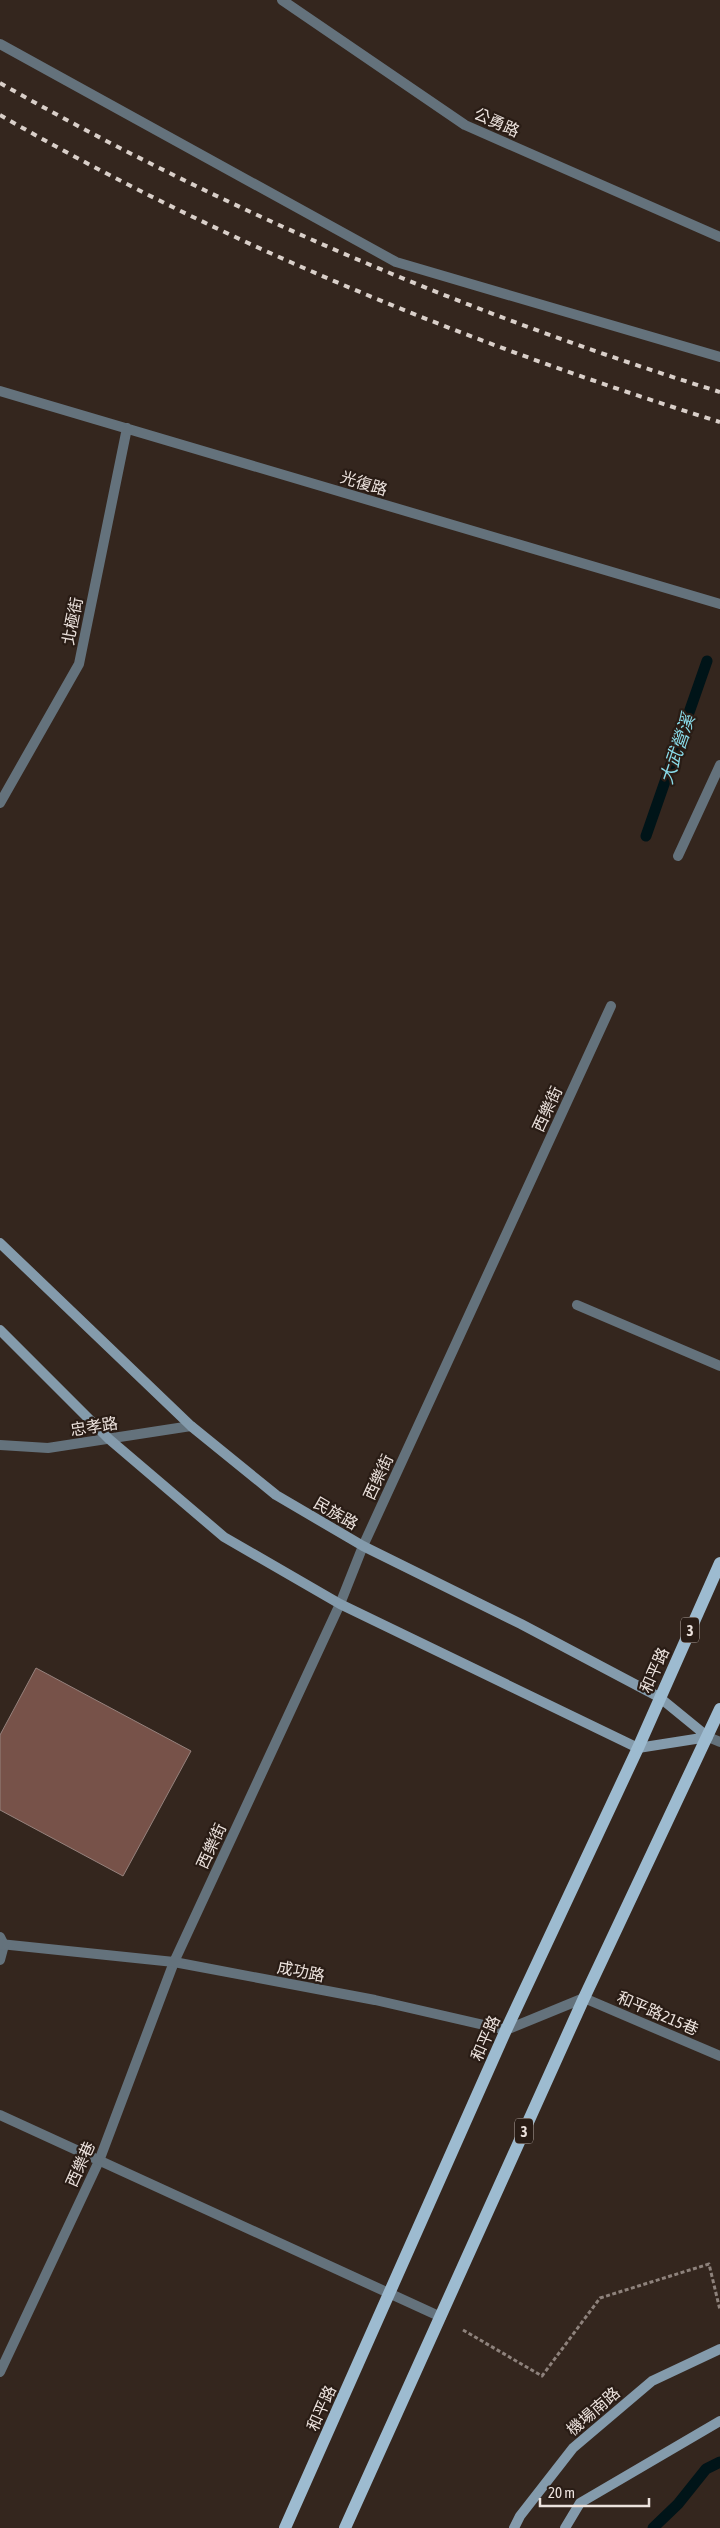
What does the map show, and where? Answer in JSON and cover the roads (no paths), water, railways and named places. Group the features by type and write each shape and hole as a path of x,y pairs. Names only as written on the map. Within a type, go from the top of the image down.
{"main road":[{"name":"和平路","path":"285,2528 506,2030 638,1748 720,1563"},
{"name":"3","path":"345,2528 584,1998 720,1709"}],"street":[{"name":"公勇路","path":"282,0 465,125 720,237"},
{"path":"0,44 396,262 720,357"},
{"name":"光復路","path":"0,391 720,604"},
{"name":"北極街","path":"0,803 79,664 127,428"},
{"path":"678,856 720,765"},
{"name":"西樂街","path":"174,1962 340,1604 363,1546 611,1006"},
{"name":"民族路","path":"0,1243 191,1426 276,1496 363,1546 521,1624 659,1697 708,1737 720,1742"},
{"path":"576,1305 720,1366"},
{"path":"0,1330 109,1439 224,1537 340,1604 638,1748 708,1737"},
{"name":"忠孝路","path":"0,1445 48,1448 191,1426"},
{"name":"成功路","path":"0,1960 2,1942 174,1962 375,2000 506,2030"},
{"name":"西樂巷","path":"0,2372 99,2161 174,1962"},
{"path":"506,2030 584,1998"},
{"name":"和平路215巷","path":"584,1998 720,2056"},
{"path":"0,2115 441,2317"},
{"name":"機場南路","path":"514,2528 520,2516 573,2448 652,2380 720,2349"},
{"path":"566,2528 580,2503 720,2421"}],"waterway":[{"name":"大武營溪","path":"646,836 707,661"},
{"path":"653,2528 678,2504 706,2469 720,2462"}],"railway":[{"path":"0,83 174,175 352,257 534,329 626,362 720,392"},
{"path":"0,115 86,163 173,207 351,288 534,360 720,422"}]}
